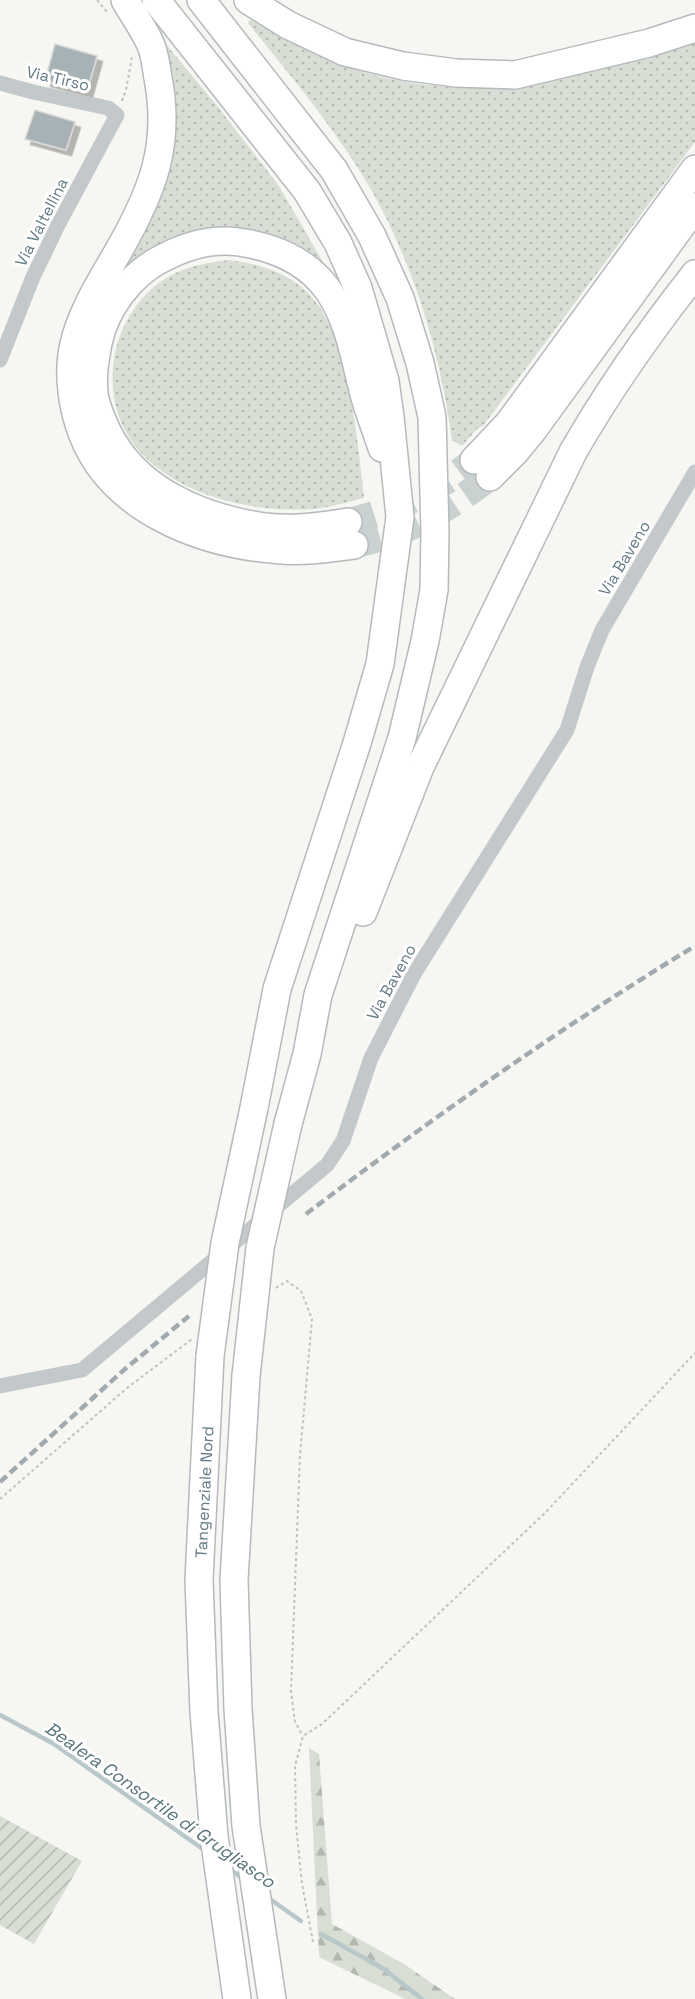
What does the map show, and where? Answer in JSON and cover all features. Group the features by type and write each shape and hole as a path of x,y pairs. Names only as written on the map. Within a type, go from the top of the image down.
{"highway":[{"path":"156,0 307,191 338,243 358,288 385,381 396,489"},
{"path":"201,0 334,170 372,236 400,298 420,363 432,417 434,590 425,641 402,738 318,995 307,1054 288,1124 260,1248 246,1376 234,1580 238,1709 246,1826 272,1999"},
{"path":"248,0 288,25 345,52 404,66 456,73 515,75 649,43 695,28"},
{"path":"117,7 151,45 162,100 162,132 159,158 150,189 140,212 84,314 74,345 71,376 75,410 83,437 99,465 116,486 149,511 177,526 209,538 247,547 284,551 322,549 351,533 320,527 260,526 206,512 158,490 124,461 103,423 94,394 94,366 100,335 113,306 130,281 153,263 178,250 205,242 231,241 259,245 285,254 309,269 328,291 346,325 366,401 396,489"},
{"path":"695,169 509,423 482,469 515,452 533,430 695,207"},
{"path":"307,1054 340,976 365,905 420,767 573,452 599,407 630,361 695,274"},
{"name":"Tangenziale Nord","path":"237,1999 214,1836 204,1712 199,1580 210,1356 225,1243 277,989 357,743 380,664 400,517 396,489"}],"street":[{"name":"Via Tirso","path":"0,83 112,111"},
{"name":"Via Valtellina","path":"0,360 38,267 112,111"},
{"name":"Via Baveno","path":"0,1386 82,1370 327,1165 344,1141 371,1058 414,974 567,730 587,667 602,630 695,472"}],"path":[{"path":"97,0 117,7"},
{"path":"112,111 126,90 133,52"},
{"path":"313,1942 302,1884 296,1825 295,1766 303,1736 322,1724 545,1513 695,1353"}],"green space":[{"path":"251,20 321,56 372,75 430,85 461,87 521,85 550,81 607,67 695,38 695,142 483,426 477,429 462,446 452,440 430,332 392,229 375,196 344,146 248,23"},
{"path":"164,42 279,186 324,264 294,243 272,234 230,228 188,234 148,251 128,263 160,196 172,152 175,104 173,78"},
{"path":"228,260 256,265 280,273 299,285 314,300 326,318 343,362 349,389 364,498 314,509 292,510 223,500 180,483 144,456 128,436 118,413 113,389 113,364 119,340 129,317 144,297 163,280 194,266"},
{"path":"309,1748 319,1754 332,1924 404,1964 455,1999 405,1999 319,1957"},
{"path":"0,1816 82,1861 34,1944 0,1925"}],"building":[{"path":"55,44 97,56 87,92 45,81"},
{"path":"35,110 75,122 66,150 25,139"}],"waterway":[{"name":"Bealera Consortile di Grugliasco","path":"0,1715 54,1744 207,1852"},
{"name":"Bealera Consortile di Grugliasco","path":"228,1868 243,1879"},
{"name":"Bealera Consortile di Grugliasco","path":"267,1897 301,1921"},
{"name":"Bealera Consortile di Grugliasco","path":"321,1934 384,1969 422,1999"}],"tunnel":[{"path":"348,522 400,505 430,491 474,460"},
{"path":"354,545 411,527 435,515 490,477"}],"railway":[{"path":"306,1214 497,1075 595,1009 695,946"},
{"path":"0,1482 125,1369 189,1316"}]}
